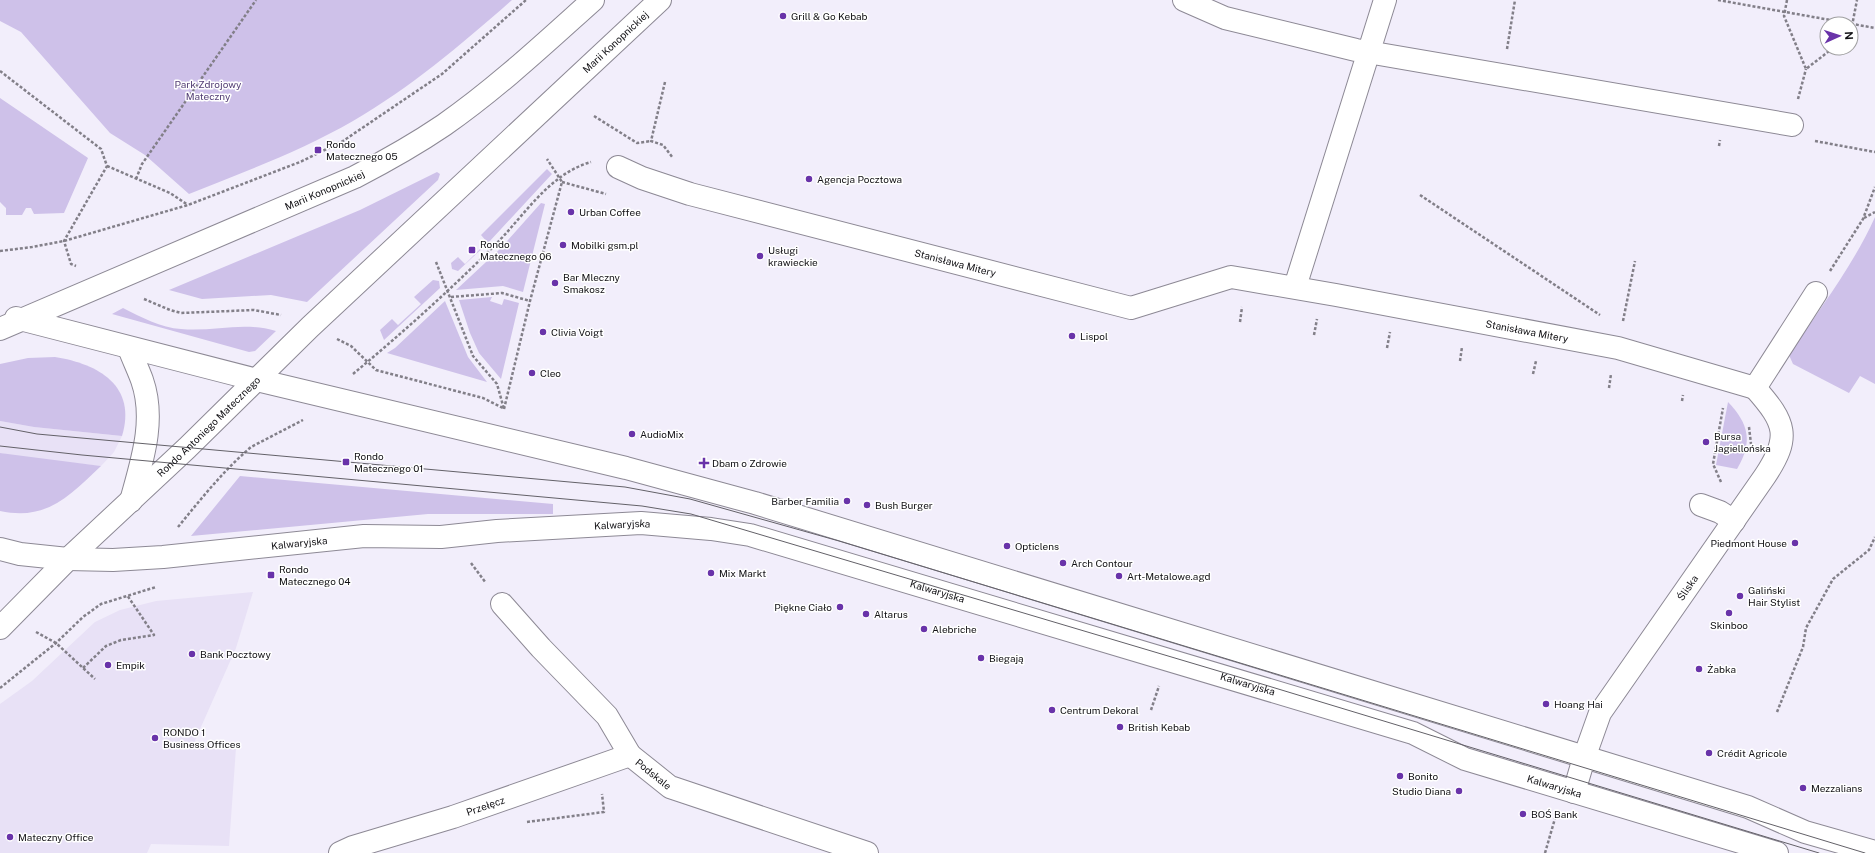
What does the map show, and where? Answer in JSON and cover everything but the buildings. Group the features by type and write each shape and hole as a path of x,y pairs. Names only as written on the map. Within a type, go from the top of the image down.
{"street":[{"name":"Marii Konopnickiej","path":"21,320 355,177 402,152 444,125 494,87 593,0"},
{"name":"Marii Konopnickiej","path":"258,380 310,327 660,0"},
{"path":"1184,0 1225,18 1368,52 1792,125"},
{"path":"1302,289 1368,52 1385,0"},
{"name":"Stanisława Mitery","path":"618,167 642,178 690,194 1131,308 1231,277 1618,348 1756,388"},
{"path":"1756,388 1816,293"},
{"name":"Rondo Antoniego Matecznego","path":"0,313 21,320 258,380"},
{"path":"0,329 21,320"},
{"path":"129,348 142,380 147,411 144,452 130,502"},
{"name":"Rondo Antoniego Matecznego","path":"0,628 68,560 258,380"},
{"path":"258,380 626,468 748,501 1748,807 1805,832 1875,852"},
{"name":"Śliska","path":"1574,792 1600,713 1775,461 1783,439 1780,426 1767,401 1756,388"},
{"path":"1702,505 1720,512 1734,521"},
{"name":"Kalwaryjska","path":"68,560 163,557 364,536 441,536 497,531 641,523 711,528 750,535 1413,733 1465,760 1777,853"},
{"path":"0,549 20,554 68,560"},
{"name":"Podskale","path":"502,604 541,648 607,716 630,754 670,787 867,853"},
{"name":"Przełęcz","path":"340,853 353,847 453,817 630,754"}],"path":[{"path":"136,178 142,164 256,0"},
{"path":"0,251 32,247 64,240 188,205 300,162 343,141 442,74 526,0"},
{"path":"1503,75 1515,0"},
{"path":"1718,0 1819,18"},
{"path":"1787,0 1784,16 1806,69 1823,56"},
{"path":"1855,16 1857,0"},
{"path":"1859,25 1875,28"},
{"path":"0,71 101,149 107,166 170,193 188,205"},
{"path":"651,141 666,82"},
{"path":"594,116 637,143 651,141 663,145 678,164"},
{"path":"504,409 530,301 562,182 547,159"},
{"path":"348,378 390,344 493,247 559,176 577,166 592,162 603,162 618,167"},
{"path":"71,264 64,240 107,166"},
{"path":"1816,293 1863,219 1875,187"},
{"path":"1420,195 1602,315"},
{"path":"1863,219 1875,212"},
{"path":"1618,348 1636,261"},
{"path":"436,262 448,289 473,356 497,384 504,409"},
{"path":"1302,289 1302,310 1318,313 1314,335"},
{"path":"451,297 502,293 530,301"},
{"path":"141,297 181,313 254,310 286,317"},
{"path":"1240,322 1244,300"},
{"path":"1387,348 1391,326"},
{"path":"342,342 351,346 376,370 483,398 504,409"},
{"path":"1460,361 1462,346"},
{"path":"1533,374 1536,360"},
{"path":"1724,487 1713,464 1729,381"},
{"path":"176,529 221,475 251,447 304,419"},
{"path":"1747,423 1751,450"},
{"path":"1777,712 1803,647 1806,628 1832,579 1869,550 1875,537"},
{"path":"470,562 502,604"},
{"path":"0,688 56,643 82,617 101,604 157,587"},
{"path":"83,668 106,646 121,640 154,635 127,595"},
{"path":"40,633 56,643 95,679"},
{"path":"1151,710 1160,682"},
{"path":"519,824 604,812 602,794"},
{"path":"1545,853 1557,810"}],"shaded area":[{"path":"0,421 34,427 122,436 114,452 101,466 20,457 0,453"},
{"path":"253,592 236,648 193,745 236,748 229,846 151,844 147,853 0,853 0,704 32,681 95,622 120,610 156,601"}],"green space":[{"name":"Park Zdrojowy Mateczny","path":"0,0 512,0 435,65 395,94 353,121 293,151 189,194 145,155 110,133 21,32 0,21"},
{"path":"0,98 88,158 64,213 34,214 31,208 26,208 22,215 6,215 6,208 0,202"},
{"path":"547,169 552,174 489,242 458,271 452,269 451,263 458,257 465,264 487,242 481,235"},
{"path":"437,172 440,174 438,180 307,302 271,295 202,299 169,290 360,210"},
{"path":"541,203 545,204 523,292 503,286 456,290 500,249"},
{"path":"1875,217 1875,384 1860,376 1849,393 1793,364 1789,355 1846,271"},
{"path":"433,280 439,281 440,288 384,340 380,330 392,319 398,325 421,304 414,297"},
{"path":"492,297 490,301 502,305 504,299 519,303 501,379 479,353 470,333 459,300"},
{"path":"445,301 468,357 487,382 387,353 395,348"},
{"path":"123,308 151,322 166,327 193,330 252,327 276,331 255,351 249,352 112,314"},
{"path":"55,357 86,365 111,380 119,391 124,404 125,419 122,436 34,427 0,421 0,364 28,358"},
{"path":"1728,402 1741,418 1746,434 1747,442 1745,450 1737,469 1716,465"},
{"path":"0,453 101,466 78,487 56,504 31,512 17,513 0,511"},
{"path":"240,476 553,504 553,514 428,514 191,536"}],"tram line":[{"path":"0,427 37,434 625,487 690,499 839,541 1865,853"},
{"path":"0,446 82,455 642,506 691,514 1242,678 1819,853"}],"place":[{"name":"Grill & Go Kebab","path":"783,16"},
{"name":"Rondo Matecznego 05","path":"318,150"},
{"name":"Agencja Pocztowa","path":"809,179"},
{"name":"Urban Coffee","path":"571,212"},
{"name":"Mobilki gsm.pl","path":"563,245"},
{"name":"Rondo Matecznego 06","path":"472,250"},
{"name":"Usługi krawieckie","path":"760,256"},
{"name":"Bar Mleczny Smakosz","path":"555,283"},
{"name":"Clivia Voigt","path":"543,332"},
{"name":"Lispol","path":"1072,336"},
{"name":"Cleo","path":"532,373"},
{"name":"AudioMix","path":"632,434"},
{"name":"Bursa Jagiellońska","path":"1706,442"},
{"name":"Rondo Matecznego 01","path":"346,462"},
{"name":"Dbam o Zdrowie","path":"704,463"},
{"name":"Barber Familia","path":"847,501"},
{"name":"Bush Burger","path":"867,505"},
{"name":"Piedmont House","path":"1795,543"},
{"name":"Opticlens","path":"1007,546"},
{"name":"Arch Contour","path":"1063,563"},
{"name":"Mix Markt","path":"711,573"},
{"name":"Rondo Matecznego 04","path":"271,575"},
{"name":"Art-Metalowe.agd","path":"1119,576"},
{"name":"Galiński Hair Stylist","path":"1740,596"},
{"name":"Piękne Ciało","path":"840,607"},
{"name":"Skinboo","path":"1729,613"},
{"name":"Altarus","path":"866,614"},
{"name":"Alebriche","path":"924,629"},
{"name":"Bank Pocztowy","path":"192,654"},
{"name":"Biegają","path":"981,658"},
{"name":"Empik","path":"108,665"},
{"name":"Żabka","path":"1699,669"},
{"name":"Hoang Hai","path":"1546,704"},
{"name":"Centrum Dekoral","path":"1052,710"},
{"name":"British Kebab","path":"1120,727"},
{"name":"RONDO 1 Business Offices","path":"155,738"},
{"name":"Crédit Agricole","path":"1709,753"},
{"name":"Bonito","path":"1400,776"},
{"name":"Mezzalians","path":"1803,788"},
{"name":"Studio Diana","path":"1459,791"},
{"name":"BOŚ Bank","path":"1523,814"},
{"name":"Mateczny Office","path":"10,837"}]}
